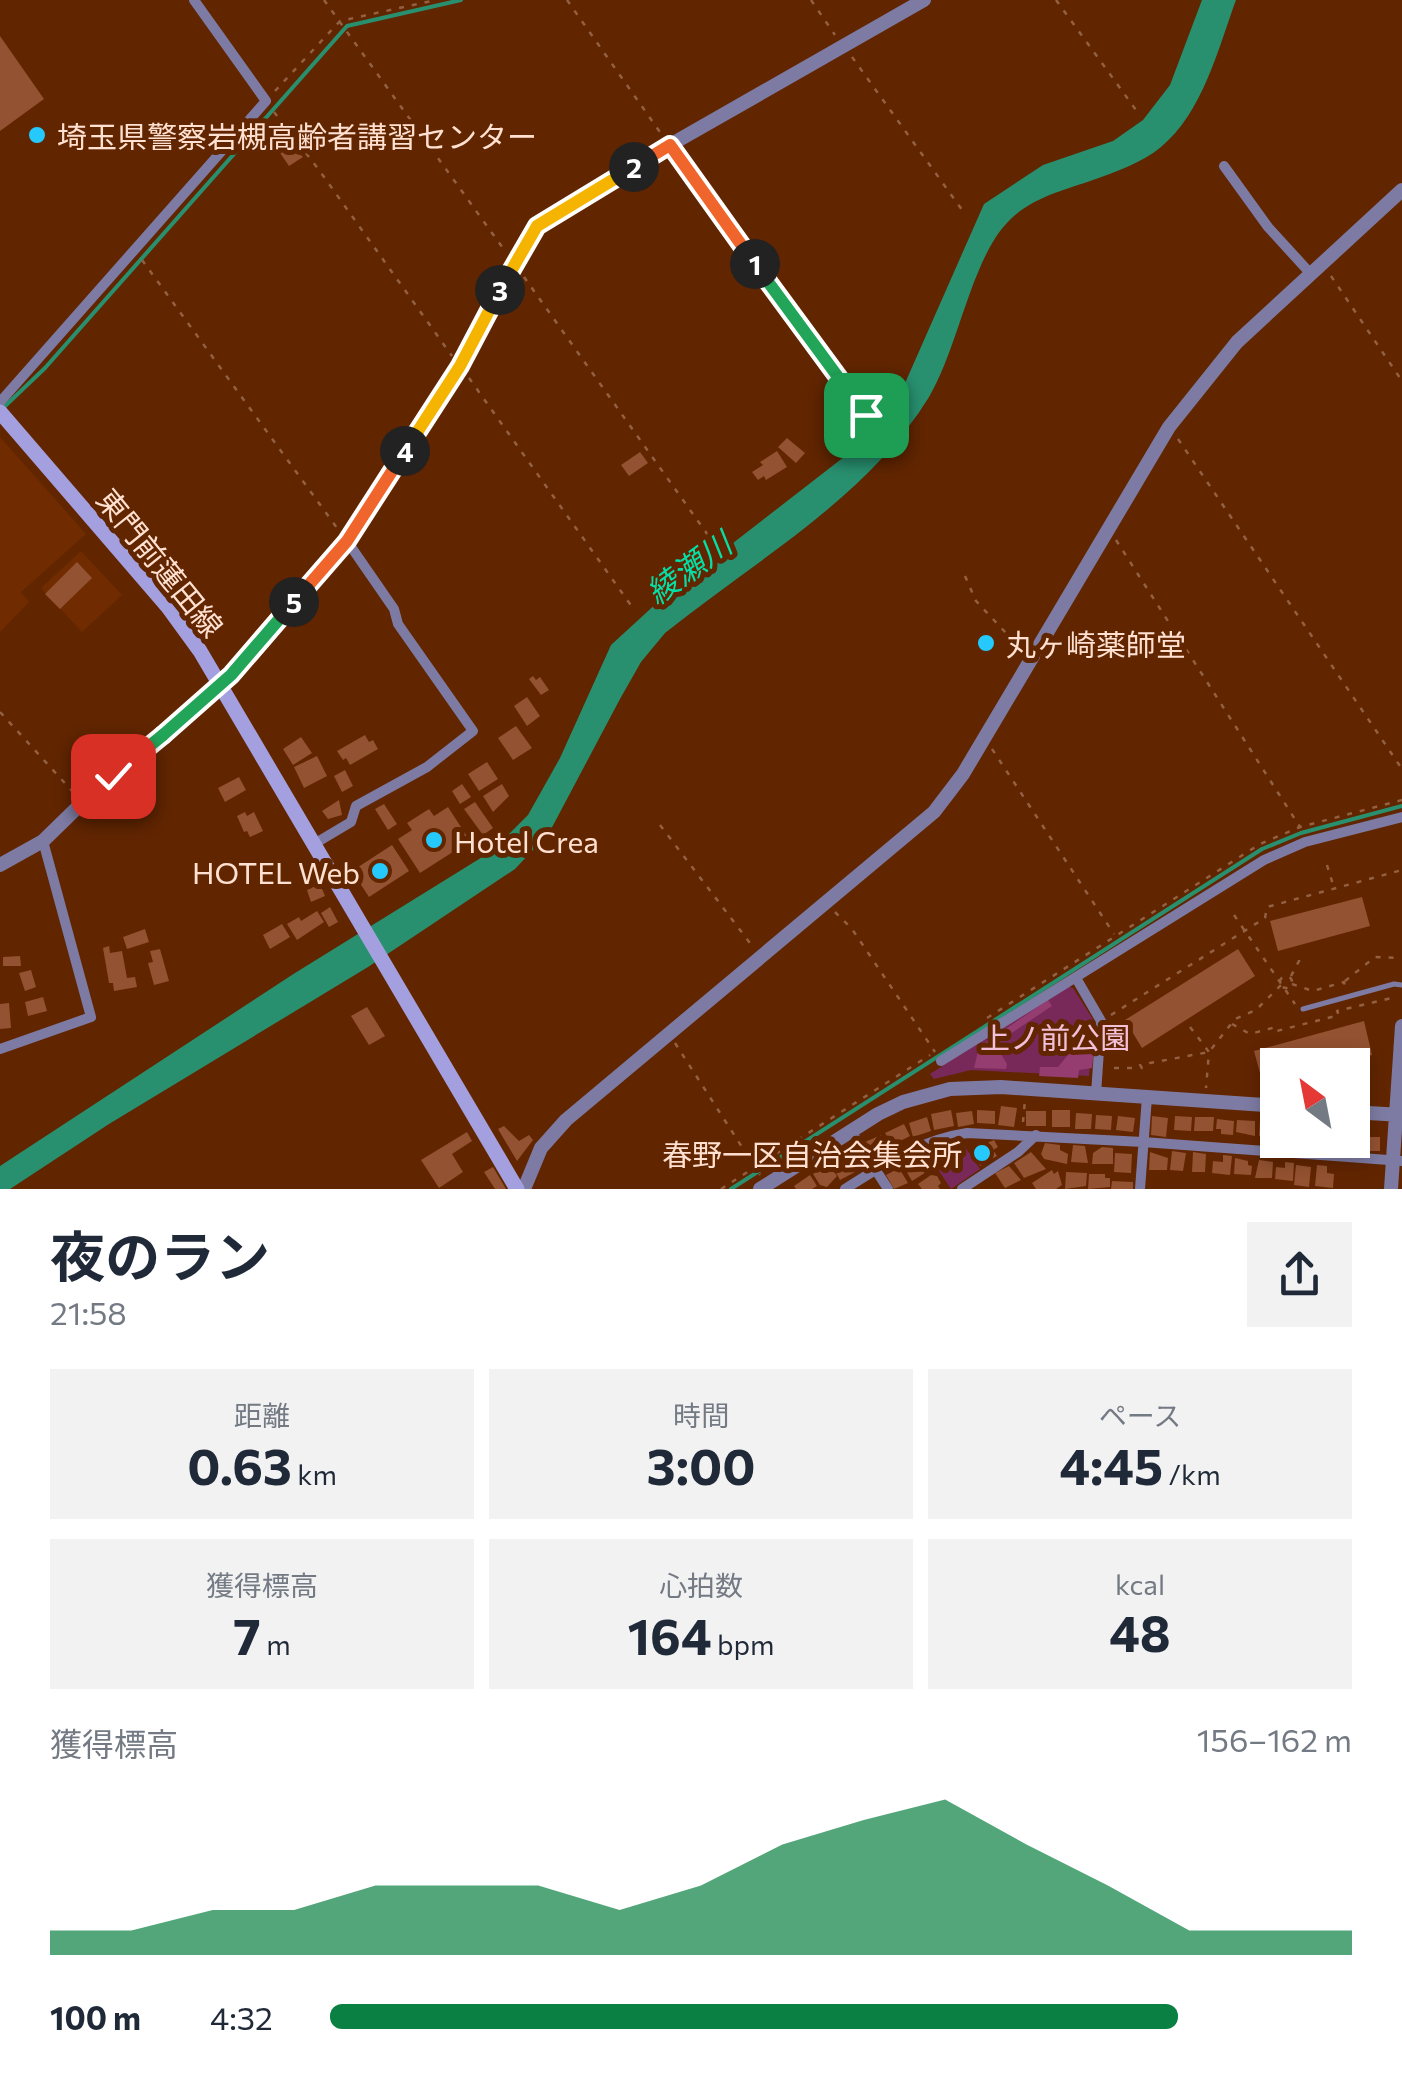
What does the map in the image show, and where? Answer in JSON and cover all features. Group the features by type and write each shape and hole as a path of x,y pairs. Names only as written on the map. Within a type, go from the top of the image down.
{"main road":[{"name":"東門前蓮田線","path":"2,411 168,607 221,685 516,1189"}],"street":[{"path":"2,411 266,101 194,0"},
{"path":"0,866 43,841 82,802 221,685 347,541 460,366 537,226 924,0"},
{"path":"1224,166 1268,227 1316,268"},
{"path":"524,1189 532,1165 552,1133 934,812 983,742 1170,427 1213,368 1402,190"},
{"path":"314,844 351,822 356,806 426,767 473,731 398,624 394,609 347,541"},
{"path":"941,1062 1272,856 1305,842 1402,817"},
{"path":"0,1048 91,1017 43,841"},
{"path":"1076,978 1101,1021 1096,1094"},
{"path":"1391,1189 1398,1161 1402,1026"},
{"path":"763,1187 850,1130 903,1102 950,1089 1002,1087 1260,1105"},
{"path":"1140,1189 1147,1097"},
{"path":"1370,1113 1398,1115"},
{"path":"850,1130 888,1189"},
{"path":"845,1189 916,1146 967,1133 1398,1161"},
{"path":"962,1189 1018,1152 1036,1135"}],"lane":[{"path":"1303,1009 1402,985"}],"path":[{"path":"324,0 715,545"},
{"path":"266,101 340,21 436,0"},
{"path":"567,0 866,415"},
{"path":"810,0 965,214"},
{"path":"1056,0 1136,110"},
{"path":"146,266 347,541"},
{"path":"1316,268 1402,381"},
{"path":"1170,427 1402,768"},
{"path":"1110,530 1300,828"},
{"path":"965,576 976,601 1032,660"},
{"path":"0,712 82,802"},
{"path":"983,742 993,750 1123,948"},
{"path":"660,825 762,959"},
{"path":"1328,865 1334,888"},
{"path":"1110,1015 1265,918 1267,907 1402,870"},
{"path":"826,904 852,929 941,1062"},
{"path":"1234,915 1298,1008 1303,1009"},
{"path":"1290,978 1297,968 1298,953"},
{"path":"1292,984 1313,991 1344,982 1375,956 1399,958"},
{"path":"1206,1088 1209,1052 1231,1023 1262,1006 1284,976 1290,978"},
{"path":"1290,978 1292,984"},
{"path":"1344,982 1348,996"},
{"path":"1281,984 1286,988 1292,984"},
{"path":"1231,1023 1250,1034 1276,1028 1277,1031 1396,997"},
{"path":"1190,1027 1209,1052"},
{"path":"669,1034 763,1187"},
{"path":"1114,1068 1142,1068 1150,1063 1209,1052"},
{"path":"1023,1127 1025,1099"}],"shaded area":[{"path":"1202,0 1236,0 1208,79 1176,133 1145,158 1035,202 1006,224 983,260 939,377 903,433 874,466 808,526 665,633 641,662 549,833 515,869 368,967 109,1124 10,1189 0,1189 0,1166 295,973 492,851 528,815 560,758 611,645 659,601 704,568 706,562 723,554 871,436 902,390 984,204 1043,165 1113,141 1143,120 1170,85"},
{"path":"0,437 86,534 21,592 29,602 0,632"},
{"path":"81,551 122,595 82,632 41,588"},
{"path":"1048,1000 1052,1006 995,1044 1006,1069 974,1068 979,1047"},
{"path":"1072,1050 1094,1050 1092,1068 1079,1070 1078,1078 1039,1076 1040,1067 1058,1067"}],"green space":[{"name":"上ノ前公園","path":"1067,986 1073,988 1094,1021 1089,1076 971,1070 934,1079 930,1074"},
{"path":"961,1141 980,1169 951,1189 925,1150"}],"building":[{"path":"0,36 44,99 0,131"},
{"path":"288,143 303,157 289,166 278,150"},
{"path":"787,438 805,453 796,463 778,447"},
{"path":"777,451 787,467 766,480 764,476 758,480 752,472"},
{"path":"640,452 648,463 629,476 621,465"},
{"path":"77,562 92,578 60,609 45,594"},
{"name":"丸ヶ崎薬師堂","path":"986,633 995,643 986,652 977,642"},
{"path":"533,676 536,680 540,677 549,690 541,695 529,679"},
{"path":"527,697 540,716 527,726 514,706"},
{"path":"516,726 532,748 513,760 498,738"},
{"path":"365,735 378,749 350,765 337,751"},
{"path":"301,737 312,753 293,765 283,749"},
{"path":"317,756 327,776 304,788 294,767"},
{"path":"487,762 498,779 479,791 468,774"},
{"path":"345,770 353,786 342,792 334,776"},
{"path":"239,777 246,790 225,802 218,788"},
{"path":"462,784 471,797 460,804 452,791"},
{"path":"502,784 509,796 493,812 483,796"},
{"path":"339,800 342,815 328,819 322,811"},
{"path":"475,802 493,828 483,835 464,809"},
{"path":"384,804 397,824 388,830 375,809"},
{"name":"Hotel Crea","path":"448,807 470,841 420,873 398,839 412,830 407,823 429,809 434,816"},
{"path":"245,812 247,816 254,812 263,831 250,837 244,832 237,816"},
{"name":"HOTEL Web","path":"392,845 409,871 369,897 352,871"},
{"path":"320,884 325,896 311,902 307,890"},
{"path":"1362,897 1370,926 1278,951 1270,921"},
{"path":"330,907 338,922 329,927 321,913"},
{"path":"317,911 324,922 297,940 287,924"},
{"path":"282,924 290,937 270,949 263,935"},
{"path":"145,929 149,942 127,949 123,937"},
{"path":"109,946 110,953 122,951 127,978 135,977 137,987 114,991 103,948"},
{"path":"160,949 169,981 154,985 148,963 153,962 150,951"},
{"path":"1238,949 1255,976 1142,1048 1125,1020"},
{"path":"20,956 21,966 3,966 3,957"},
{"path":"31,970 36,987 25,991 19,973"},
{"path":"43,997 47,1011 28,1016 25,1002"},
{"path":"9,1003 11,1028 0,1029 0,1004"},
{"path":"367,1007 385,1036 369,1045 351,1016"},
{"path":"1364,1021 1372,1055 1370,1048 1265,1048"},
{"path":"1260,1049 1260,1073 1254,1051"},
{"path":"1001,1106 1017,1108 1014,1127 998,1125"},
{"path":"951,1110 954,1126 934,1130 931,1114"},
{"path":"977,1110 995,1111 995,1124 977,1123"},
{"path":"1052,1110 1070,1110 1070,1127 1052,1127"},
{"path":"972,1111 974,1124 958,1127 956,1113"},
{"path":"1026,1111 1046,1111 1046,1126 1026,1126"},
{"path":"1076,1113 1092,1114 1091,1129 1075,1129"},
{"path":"1096,1115 1112,1116 1111,1130 1095,1129"},
{"path":"1118,1116 1135,1118 1133,1132 1116,1130"},
{"path":"1152,1116 1168,1118 1166,1137 1151,1135"},
{"path":"1175,1116 1192,1117 1191,1131 1174,1130"},
{"path":"927,1117 931,1131 913,1137 909,1123"},
{"path":"1195,1117 1214,1117 1213,1131 1194,1131"},
{"path":"1217,1119 1234,1121 1233,1135 1221,1134 1221,1129 1216,1129"},
{"path":"1237,1120 1255,1121 1255,1136 1236,1132"},
{"path":"904,1124 910,1136 892,1145 885,1133"},
{"path":"504,1126 519,1141 529,1135 533,1140 517,1161 498,1129"},
{"path":"467,1132 472,1141 452,1154 463,1172 439,1188 421,1160"},
{"path":"881,1135 887,1147 871,1155 865,1142"},
{"path":"1370,1137 1380,1137 1380,1151 1370,1151"},
{"path":"994,1140 997,1156 980,1166 971,1150"},
{"path":"1045,1143 1060,1145 1060,1150 1068,1154 1067,1164 1044,1159 1041,1154"},
{"path":"1073,1145 1085,1146 1088,1163 1071,1162"},
{"path":"1102,1147 1113,1148 1113,1164 1092,1164 1093,1153"},
{"path":"1172,1151 1186,1153 1183,1171 1170,1170"},
{"path":"1031,1152 1046,1169 1024,1178 1014,1163"},
{"path":"1150,1152 1168,1158 1167,1170 1149,1170"},
{"path":"1193,1152 1206,1154 1205,1172 1192,1172"},
{"path":"1115,1153 1132,1154 1131,1173 1114,1172"},
{"path":"847,1154 857,1171 840,1180 831,1163"},
{"path":"918,1155 928,1171 912,1181 902,1164"},
{"path":"1223,1155 1232,1156 1230,1175 1212,1173 1213,1161 1223,1162"},
{"path":"1235,1158 1248,1161 1251,1175 1234,1174"},
{"path":"1259,1160 1273,1162 1272,1178 1255,1178"},
{"path":"1285,1162 1294,1163 1293,1181 1275,1179 1276,1167 1285,1168"},
{"path":"829,1164 837,1176 827,1187 820,1185 813,1174"},
{"path":"1296,1165 1311,1167 1309,1187 1294,1185"},
{"path":"1317,1165 1327,1166 1327,1173 1334,1174 1333,1188 1315,1186"},
{"path":"1009,1166 1021,1180 1005,1188 995,1173"},
{"path":"493,1167 506,1189 495,1189 484,1172"},
{"path":"899,1168 908,1183 894,1189 886,1175"},
{"path":"1052,1170 1054,1174 1058,1171 1062,1185 1056,1189 1036,1189 1032,1183"},
{"path":"1066,1172 1087,1173 1086,1186 1065,1189"},
{"path":"1089,1174 1105,1174 1105,1178 1110,1178 1110,1187 1088,1189"},
{"path":"810,1175 817,1186 796,1189 794,1186"},
{"path":"931,1175 937,1176 940,1189 922,1189 918,1184"},
{"path":"1112,1181 1133,1182 1133,1189 1111,1189"}],"waterway":[{"path":"3,408 45,368 347,26 461,0"},
{"path":"731,1189 1262,849 1301,833 1402,806"}],"place":[{"name":"埼玉県警察岩槻高齢者講習センター","path":"37,135"},
{"name":"丸ヶ崎薬師堂","path":"986,643"},
{"name":"Hotel Crea","path":"434,840"},
{"name":"HOTEL Web","path":"380,871"},
{"name":"春野一区自治会集会所","path":"982,1153"}],"route":[{"path":"113,776 231,675 347,541 460,366 537,226 670,145 866,415"}],"water label":[{"name":"綾瀬川","path":"688,567"}]}
